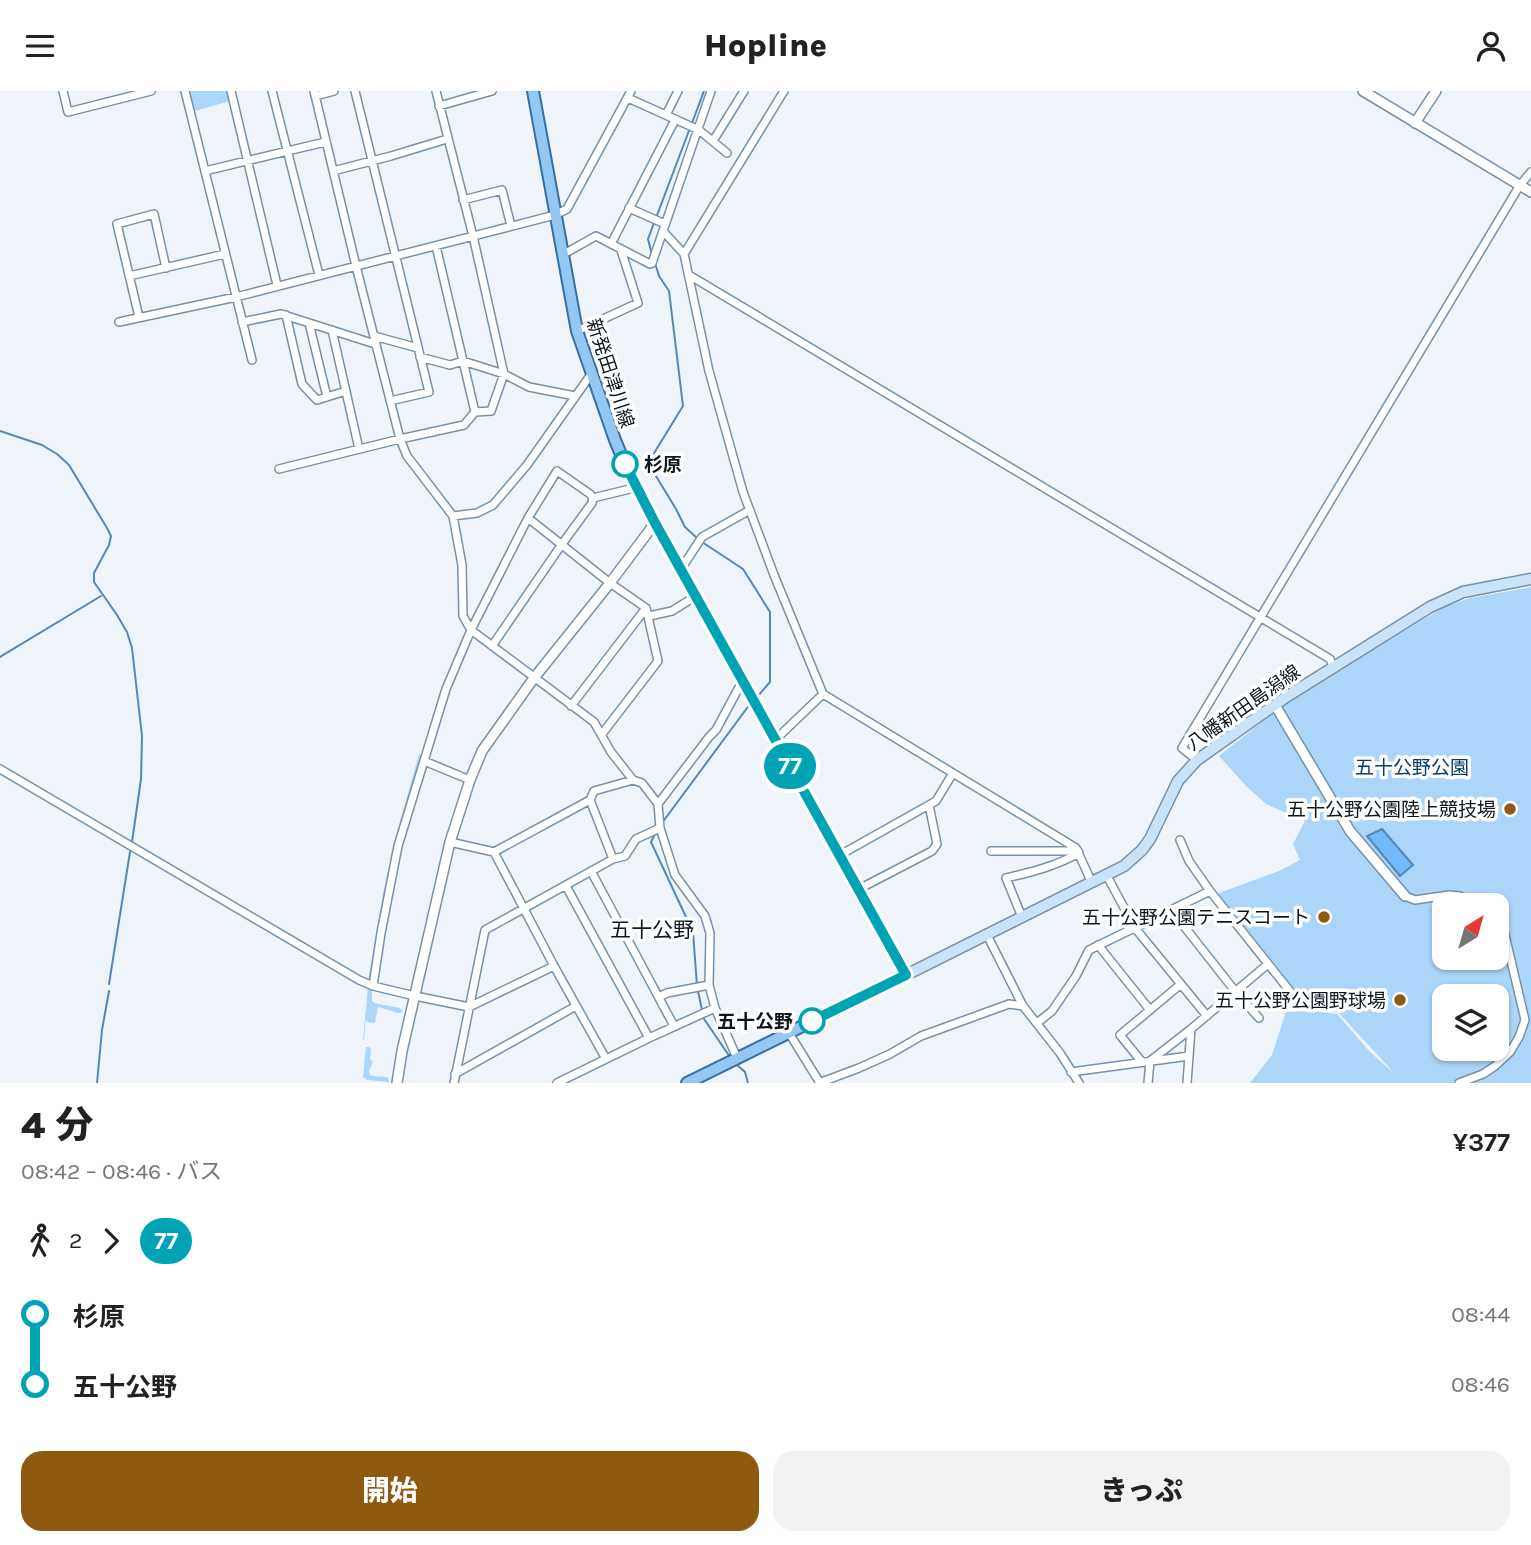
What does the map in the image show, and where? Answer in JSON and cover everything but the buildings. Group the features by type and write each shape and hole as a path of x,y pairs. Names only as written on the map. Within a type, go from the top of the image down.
{"main road":[{"name":"新発田津川線","path":"533,91 577,331 625,464 655,523 906,975"},
{"name":"八幡新田島潟線","path":"906,975 1124,866 1150,839 1178,781 1196,760 1333,666 1446,599 1462,592 1531,579"},
{"path":"687,1083 906,975"}],"street":[{"path":"63,91 68,112 151,91"},
{"path":"185,91 252,360"},
{"path":"231,91 277,285"},
{"path":"272,91 318,275"},
{"path":"334,91 315,93 332,171 400,439 407,456 453,516 462,565 463,616 471,630 594,722 611,752 633,780 642,783 658,804 660,828 676,875 705,916 710,933 709,985 715,1008 737,1058"},
{"path":"355,91 429,392 390,401"},
{"path":"279,469 464,425 475,412 491,411 504,374 436,91"},
{"path":"439,106 492,91"},
{"path":"666,115 678,91"},
{"path":"562,255 596,236 650,264 711,91"},
{"path":"713,141 744,91"},
{"path":"684,254 784,91"},
{"path":"1363,91 1531,192"},
{"path":"1415,123 1436,91"},
{"path":"119,322 236,297 555,215 566,209 629,95 699,130 727,153"},
{"path":"611,244 675,120"},
{"path":"332,171 447,139"},
{"path":"205,171 326,142"},
{"path":"1196,760 1182,748 1520,185 1531,173"},
{"path":"463,200 502,191 511,226"},
{"path":"629,208 664,228 684,254 709,371 743,492 823,694 1076,848 1092,883"},
{"path":"139,317 117,224 154,214 166,268"},
{"path":"436,246 475,412"},
{"path":"577,331 638,303 621,250"},
{"path":"129,276 225,254"},
{"path":"689,275 1330,659 1333,666"},
{"path":"242,322 281,314 332,330 418,348"},
{"path":"286,315 302,384 317,400 346,391"},
{"path":"309,323 327,397"},
{"path":"332,330 359,449"},
{"path":"420,356 450,365 463,361 504,374 528,387 575,396"},
{"path":"453,516 477,513 493,505 527,465 592,373"},
{"path":"373,986 398,846 446,689 471,630 528,518 557,471 593,498"},
{"path":"593,498 638,487"},
{"path":"492,646 593,498"},
{"path":"681,569 702,537 750,510"},
{"path":"528,518 648,612 672,611 696,596"},
{"path":"397,1083 450,842 482,751 534,678 655,523"},
{"path":"571,706 648,612"},
{"path":"602,734 658,661 648,612"},
{"path":"658,804 716,730 743,680"},
{"path":"776,739 823,694"},
{"path":"1275,705 1350,831 1405,896 1415,900 1432,898"},
{"path":"424,761 470,780"},
{"path":"0,769 268,928 373,986 469,1007 554,966"},
{"path":"840,855 936,801 953,773"},
{"path":"450,842 494,852 590,800 594,791 633,780"},
{"path":"590,800 613,859"},
{"path":"859,888 932,851 937,844 929,806"},
{"path":"454,1079 485,930 613,859 625,856 636,839 660,828"},
{"path":"1180,840 1189,861 1210,891 1301,1005"},
{"path":"991,851 1078,852"},
{"path":"494,852 606,1059"},
{"path":"1022,918 1006,878 1039,870 1068,859 1078,852"},
{"path":"592,871 674,1026"},
{"path":"1107,876 1135,928 1206,1016"},
{"path":"566,886 649,1038"},
{"path":"1037,1023 1052,1011 1076,976 1089,950 1210,891"},
{"path":"1172,911 1259,1018"},
{"path":"986,935 1023,1006 1060,1053 1079,1083"},
{"path":"1098,945 1150,1010"},
{"path":"1459,1083 1483,1074 1495,1066 1510,1052 1519,1037 1525,1020 1509,952"},
{"path":"1146,1062 1191,1029 1268,964"},
{"path":"1148,1083 1146,1062 1120,1035 1181,984"},
{"path":"659,997 709,985"},
{"path":"789,1033 820,1083 890,1054 921,1036 1009,1004 1023,1006"},
{"path":"454,1079 576,1006"},
{"path":"558,1083 715,1008"},
{"path":"1187,1083 1191,1029"},
{"path":"1072,1072 1189,1056"}],"green space":[{"path":"189,91 228,91 230,101 195,111"},
{"name":"五十公野公園","path":"1531,587 1531,1083 1250,1083 1272,1055 1286,1012 1337,1014 1370,1052 1396,1075 1338,1012 1309,1008 1219,896 1219,893 1279,871 1300,860 1293,844 1305,821 1266,804 1219,756 1292,698 1444,607 1470,598"},
{"path":"419,754 421,756 395,841 368,981 383,894 394,843"},
{"path":"368,986 372,988 374,1003 400,1008 403,1012 378,1007 375,1023 367,1022 366,1018 363,1040"},
{"path":"366,1047 371,1049 370,1059 373,1062 370,1075 386,1077 389,1082 367,1080 363,1077"}],"water":[{"path":"1382,829 1413,865 1400,876 1367,836"}],"waterway":[{"path":"692,123 704,91"},
{"path":"656,218 690,128"},
{"path":"652,255 648,239 654,223"},
{"path":"655,263 659,276 669,291 683,406 648,463 685,527 698,539"},
{"path":"0,431 42,445 69,465 111,536 94,573 94,582 127,632 132,648 142,736 141,779 132,842"},
{"path":"702,542 743,569 770,612 770,682 757,697"},
{"path":"0,657 101,596"},
{"path":"662,823 750,704"},
{"path":"655,834 651,842 693,932 697,986"},
{"path":"109,984 130,852"},
{"path":"97,1083 109,991"},
{"path":"698,991 702,1010"},
{"path":"703,1015 730,1057"},
{"path":"736,1064 745,1072 748,1083"}],"bus line":[{"name":"77","path":"625,464 655,523 906,975 812,1021"}],"place":[{"name":"杉原","path":"625,464"},
{"name":"五十公野公園陸上競技場","path":"1510,809"},
{"name":"五十公野公園テニスコート","path":"1324,917"},
{"name":"五十公野公園野球場","path":"1400,1000"},
{"name":"五十公野","path":"812,1021"}],"district":[{"name":"五十公野","path":"652,930"}]}
